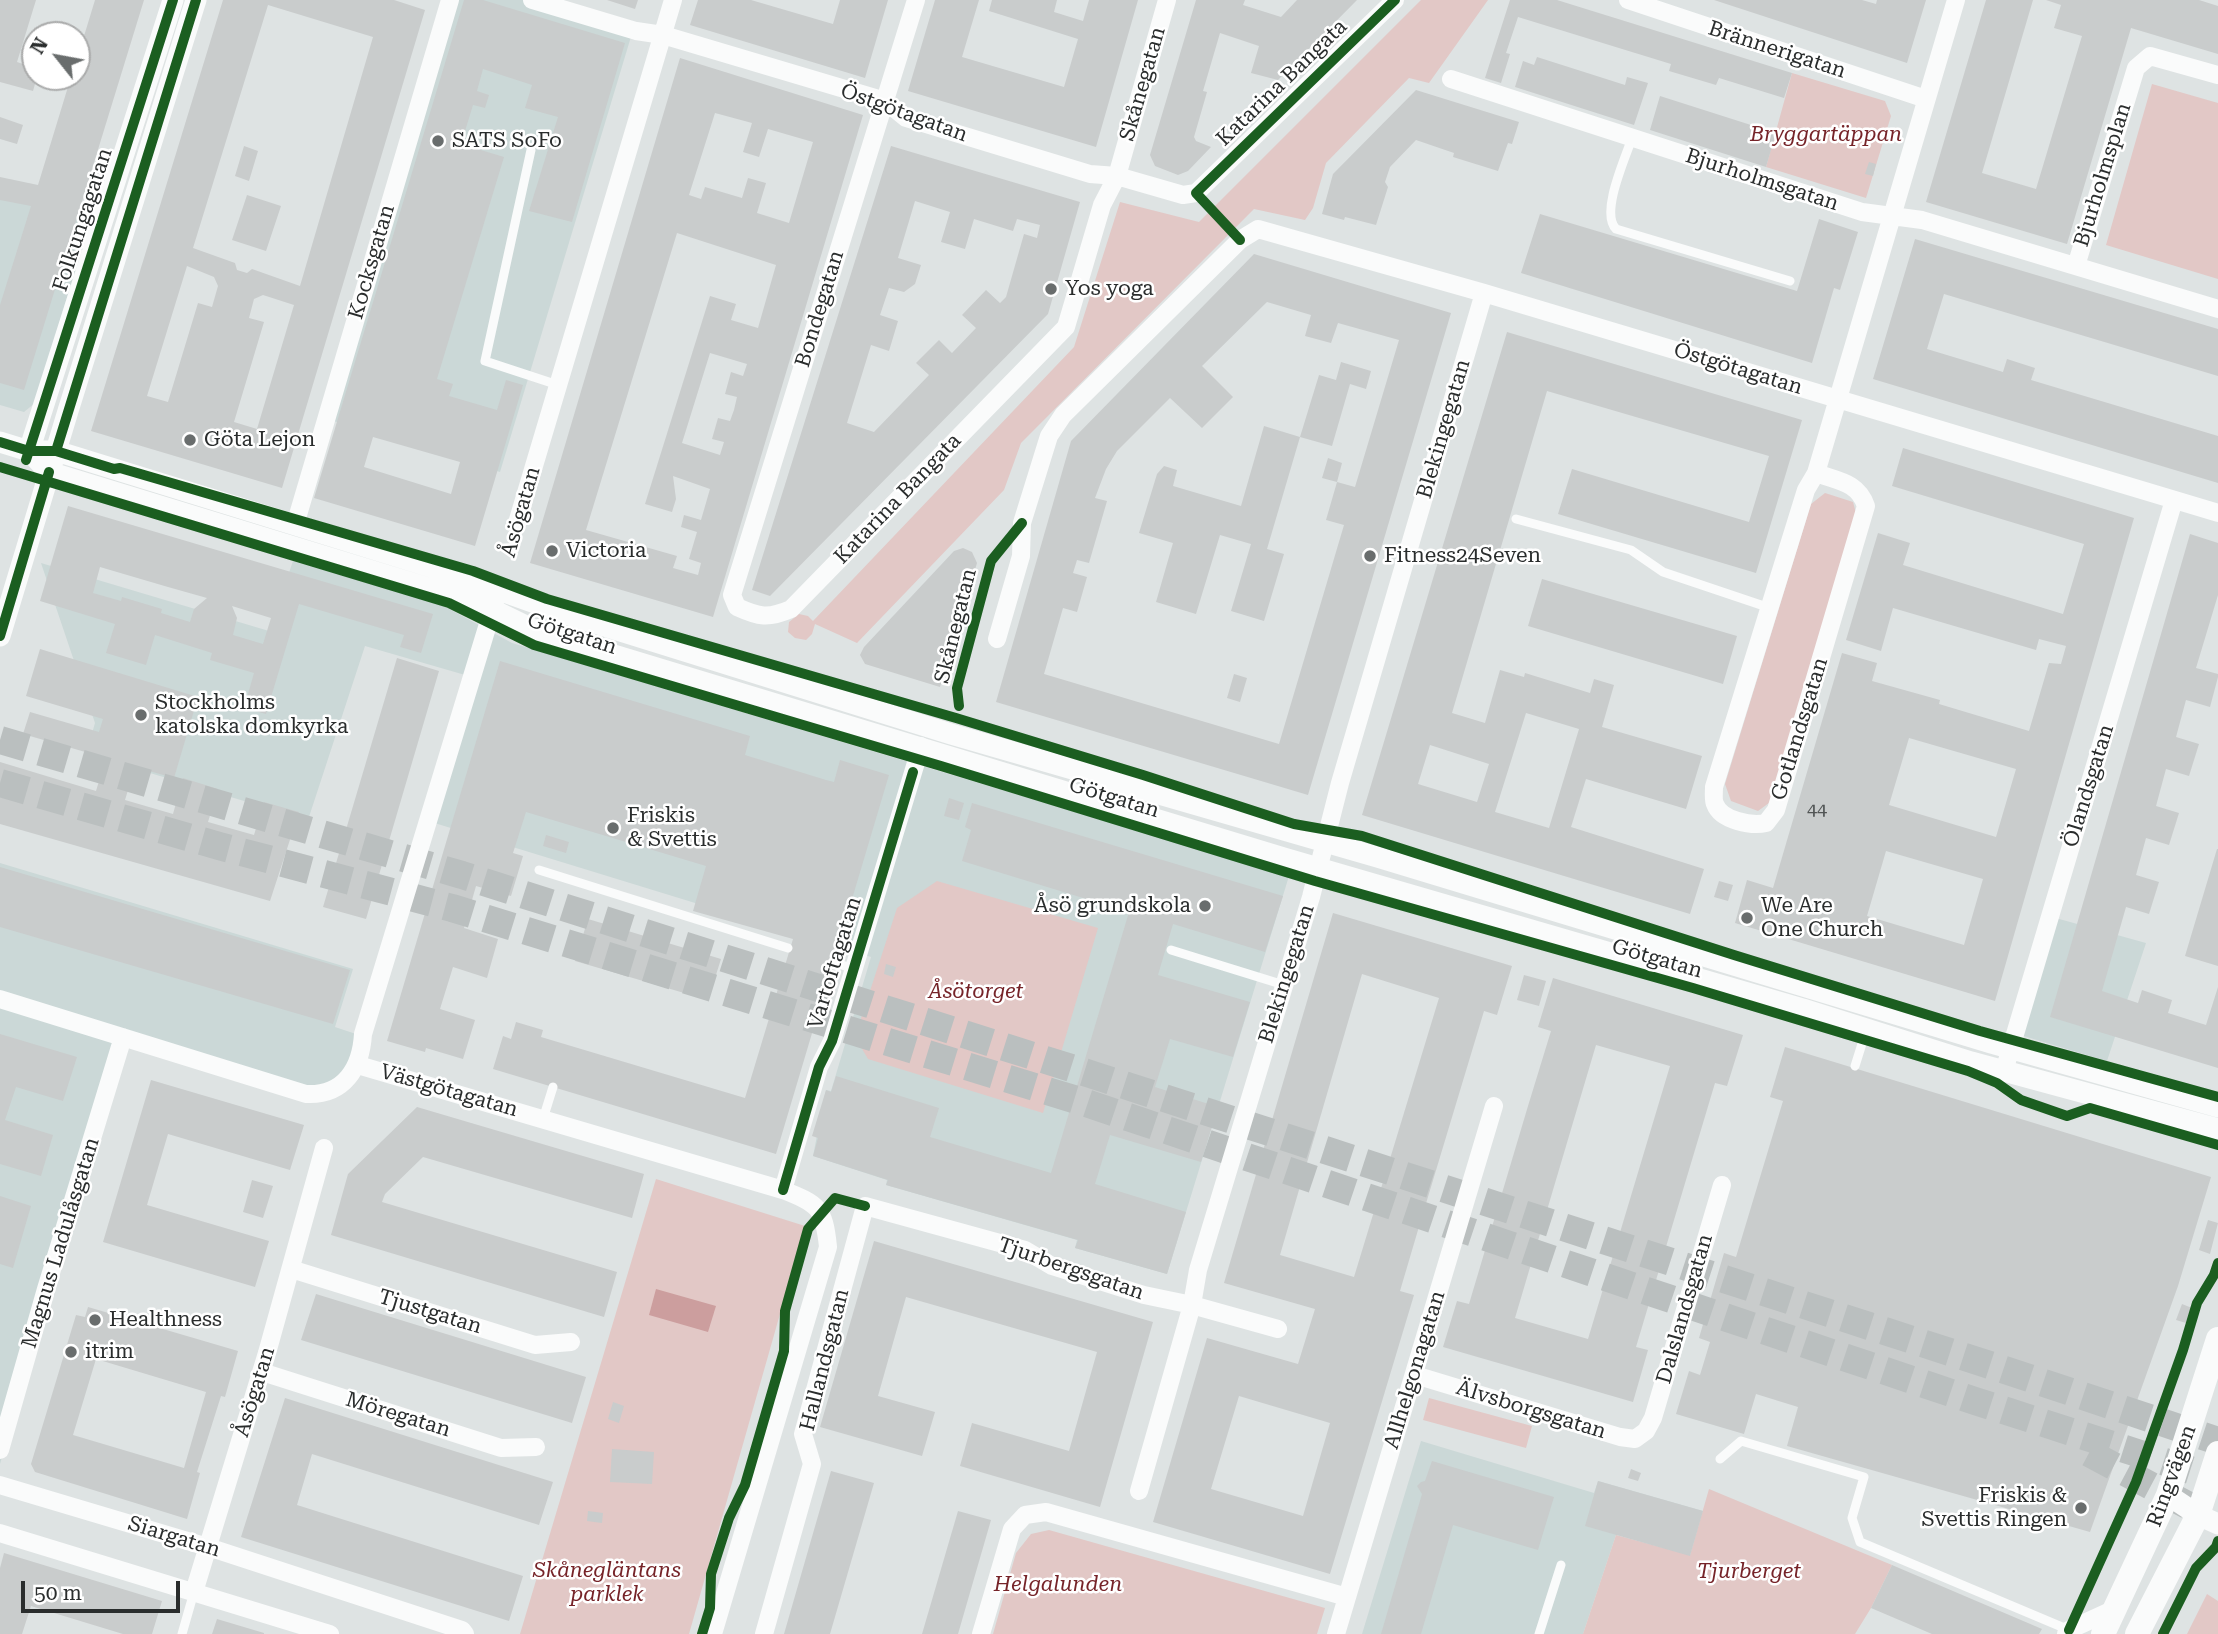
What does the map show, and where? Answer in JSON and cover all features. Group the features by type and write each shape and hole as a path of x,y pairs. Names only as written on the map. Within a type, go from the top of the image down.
{"main road":[{"name":"Ringvägen","path":"2103,1634 2168,1495 2218,1339"},
{"name":"Ringvägen","path":"2137,1634 2210,1508 2218,1453"}],"street":[{"name":"Folkungagatan","path":"29,451 173,0"},
{"name":"Folkungagatan","path":"0,636 196,0"},
{"name":"Kocksgatan","path":"295,525 450,0"},
{"name":"Östgötagatan","path":"532,0 636,31 663,35 885,101 906,118 1090,174 1117,176 1183,195 1196,193"},
{"name":"Åsögatan","path":"517,523 673,0"},
{"name":"Bondegatan","path":"748,612 737,607 732,595 916,0"},
{"name":"Skånegatan","path":"1066,327 1102,205 1117,176 1167,0"},
{"name":"Katarina Bangata","path":"1196,193 1395,0"},
{"name":"Brännerigatan","path":"1628,0 1926,99"},
{"name":"Gotlandsgatan","path":"1816,473 1854,487 1862,494 1866,506 1776,810 1766,823 1753,825 1722,814 1715,804 1714,787 1806,490 1816,473 1956,0"},
{"name":"Bjurholmsplan","path":"2218,75 2150,56 2136,68 2076,265 2218,309"},
{"name":"Bjurholmsgatan","path":"1451,79 1862,212 1922,220 2076,265"},
{"name":"Östgötagatan","path":"1063,415 1240,240 1258,229 1484,293 2218,513"},
{"name":"Blekingegatan","path":"1139,1491 1192,1305 1198,1270 1284,985 1484,293"},
{"name":"Katarina Bangata","path":"748,612 773,617 790,609 1066,327"},
{"name":"Skånegatan","path":"997,639 1021,556 1022,523 1049,436 1063,415"},
{"name":"Götgatan","path":"0,442 29,451 56,451 958,737 1390,861 2011,1049 2218,1107"},
{"name":"Götgatan","path":"29,451 49,472 442,593 493,610 538,632 1318,868 2004,1071 2218,1129"},
{"name":"Ölandsgatan","path":"2004,1071 2174,500"},
{"path":"358,1065 363,1034 498,589"},
{"name":"Vartoftagatan","path":"783,1190 819,1067 832,1041 921,746"},
{"name":"Västgötagatan","path":"0,999 306,1094 318,1095 341,1084 358,1065 783,1190 813,1202 820,1214"},
{"name":"Magnus Ladulåsgatan","path":"0,1450 123,1037"},
{"name":"Allhelgonagatan","path":"1336,1634 1494,1106"},
{"name":"Åsögatan","path":"194,1592 261,1373 324,1148"},
{"name":"Dalslandsgatan","path":"1646,1431 1653,1418 1722,1185"},
{"name":"Tjurbergsgatan","path":"865,1206 1025,1250 1052,1266 1144,1295 1192,1305 1278,1329"},
{"name":"Hallandsgatan","path":"764,1634 811,1464 803,1434 865,1206"},
{"name":"Hallandsgatan","path":"713,1634 828,1247 826,1224 820,1214"},
{"name":"Tjustgatan","path":"291,1269 535,1345 570,1342"},
{"name":"Möregatan","path":"261,1373 501,1448 536,1447"},
{"name":"Älvsborgsgatan","path":"1415,1376 1620,1437 1635,1439 1646,1431"},
{"name":"Siargatan","path":"0,1485 208,1547 462,1630 465,1634"},
{"path":"2168,1495 2210,1508"},
{"path":"981,1634 1012,1529 1026,1516 1046,1512 1347,1597"},
{"path":"0,1533 330,1634"},
{"path":"2067,1632 2115,1609"}],"lane":[{"path":"1632,138 1609,210 1612,225 1616,229 1790,281"},
{"path":"531,150 485,361 558,385"},
{"path":"1516,519 1631,550 1663,572 1770,608"},
{"path":"539,870 788,948"},
{"path":"1171,950 1284,985"},
{"path":"836,963 854,969"},
{"path":"1855,1066 1867,1029"},
{"path":"543,1119 553,1087"},
{"path":"1720,1459 1741,1441 1864,1477 1852,1518 1860,1542 2067,1632"},
{"path":"1539,1634 1561,1565"},
{"name":"Åsögatan","path":"182,1634 194,1592"}],"shaded area":[{"path":"448,0 528,0 633,30 500,472 324,418"},
{"path":"0,189 92,215 35,403 24,412 0,405"},
{"path":"293,561 442,605 512,643 1289,876 1167,1274 1075,1248 1077,1240 886,1185 887,1180 813,1156 826,1090 831,1091 871,957 428,821 472,677 365,646 308,820 86,754 95,723 41,563 269,631"},
{"path":"0,863 353,969 335,1027 362,1036 358,1067 320,1096 124,1040 0,1464"},
{"path":"2052,917 2146,943 2107,1061 2017,1034"},
{"path":"656,1289 716,1306 708,1332 649,1315"},
{"path":"1421,1441 1594,1493 1598,1481 1703,1511 1616,1535 1583,1634 1362,1634"}],"green space":[{"path":"1421,0 1488,0 1429,83 1409,78 1326,163 1313,208 1305,220 1254,209 1021,443 1004,490 857,643 815,624 812,634 806,640 795,638 788,632 789,622 799,614 808,616 813,621 1074,347 1120,202 1199,222"},
{"name":"Bryggartäppan","path":"1792,73 1885,101 1891,116 1866,198 1766,167"},
{"path":"2152,84 2218,103 2218,279 2106,245"},
{"path":"1825,493 1853,502 1857,517 1773,800 1758,811 1731,801 1725,784 1811,504"},
{"name":"Åsötorget","path":"937,881 1098,928 1043,1113 868,1059 855,1037 897,908"},
{"name":"Skånegläntans parklek","path":"656,1179 805,1226 689,1634 520,1634"},
{"path":"1429,1398 1532,1426 1526,1448 1423,1420"},
{"name":"Tjurberget","path":"1709,1489 1892,1565 1855,1634 1583,1634 1616,1535 1690,1555"},
{"name":"Helgalunden","path":"1049,1530 1325,1608 1317,1634 993,1634 1016,1553 1031,1534"},
{"path":"2207,1594 2218,1601 2218,1634 2187,1634"}],"building":[{"path":"0,0 36,0 30,21 21,21 21,49 17,62 21,63 21,88 0,82"},
{"path":"95,0 144,0 24,390 0,383 0,305 31,206 0,200 0,177 38,185 67,91 91,91 91,21 89,21"},
{"path":"223,0 394,0 425,10 282,488 91,431","holes":["268,5 373,37 300,286 252,269 247,273 237,270 235,263 193,248","187,266 214,277 218,286 212,307 198,303 168,402 147,396","263,295 294,305 257,429 234,422 264,322 249,318 254,299"]},
{"path":"464,0 483,0 625,43 572,222 529,211 558,117 525,108 532,85 483,69 477,91 489,95 485,108 473,105 461,144 504,157 437,379 453,384 449,396 497,410 506,380 523,385 475,546 314,498","holes":["373,437 460,462 451,494 364,467"]},
{"path":"607,0 638,0 635,9"},
{"path":"698,0 751,0 833,24 840,0 888,0 865,78 690,25"},
{"path":"935,0 979,0 962,57 1064,87 1078,39 989,11 992,0 1057,0 1054,12 1083,21 1089,0 1138,0 1096,147 908,91"},
{"path":"1196,0 1245,0 1243,5 1281,17 1297,0 1357,0 1278,80 1251,73 1259,46 1220,33 1203,91 1207,92 1194,137 1196,141 1211,147 1188,171 1178,175 1155,166 1150,155"},
{"path":"1510,0 1557,0 1792,73 1784,98 1719,78 1716,85 1669,71 1671,64 1518,17 1506,53 1510,54 1501,83 1485,78"},
{"path":"1714,0 1862,0 1876,4 1877,0 1926,0 1907,63"},
{"path":"1986,0 2033,0 1982,173 2036,189 2082,36 2054,28 2061,5 2046,0 2199,0 2218,6 2218,54 2131,28 2067,244 1926,202"},
{"path":"1537,57 1625,85 1627,77 1648,83 1634,125 1515,87 1523,61 1534,65"},
{"path":"680,58 863,115 713,617 530,563","holes":["715,113 752,123 743,152 759,157 768,129 813,142 789,223 757,213 766,183 748,178 742,198 705,187 701,199 689,195","677,233 776,265 758,328 731,320 736,304 710,296 645,504 672,512 676,499 673,476 710,489 701,520 684,515 681,527 697,532 689,559 701,563 698,575 673,568 677,556 586,530","710,353 747,364 743,376 731,372 725,394 737,397 734,410 730,421 718,418 712,439 724,442 720,455 682,443"]},
{"path":"1416,90 1519,122 1512,144 1508,143 1498,171 1453,157 1454,153 1416,140 1390,167 1385,182 1388,187 1376,225 1322,214 1333,174"},
{"path":"1660,96 1776,133 1766,167 1650,130"},
{"path":"0,117 23,125 17,144 0,139"},
{"path":"244,146 258,151 249,181 235,176"},
{"path":"891,146 1080,202 1048,314 770,596 752,590","holes":["915,201 950,212 941,242 965,249 974,219 1013,231 1017,219 1040,225 1037,238 1024,234 1006,297 1000,303 986,290 962,315 976,328 952,353 939,340 916,363 929,375 874,432 847,423 871,345 889,351 898,321 880,315 889,288 904,292 915,284 921,265 898,258"]},
{"path":"1869,162 1876,164 1873,176 1865,174"},
{"path":"247,195 281,206 266,251 232,240"},
{"path":"1540,214 1797,291 1819,219 1858,232 1840,290 1834,288 1812,363 1521,273"},
{"path":"1915,239 2218,329 2218,376 1944,294 1927,349 2003,372 2007,359 2035,368 2031,380 2218,436 2218,483 1873,379"},
{"path":"1254,254 1451,313 1308,795 996,702 1071,441","holes":["1267,302 1311,315 1305,336 1331,343 1338,323 1399,340 1355,487 1337,482 1326,520 1344,525 1279,744 1044,674 1063,608 1077,612 1087,577 1073,573 1077,560 1089,563 1107,501 1095,498 1106,469 1117,451 1170,398 1202,428 1233,397 1202,366"]},
{"path":"1507,332 1802,420 1756,573 1558,514 1572,469 1749,522 1769,456 1547,391 1452,713 1485,723 1500,670 1524,677 1525,673 1590,693 1594,679 1614,685 1602,727 1702,756 1686,809 1586,779 1571,827 1704,869 1690,914 1362,815","holes":["1526,713 1579,729 1549,828 1495,812","1430,745 1489,764 1477,802 1418,784"]},
{"path":"1341,362 1371,371 1366,389 1350,384 1332,446 1300,437 1319,375 1336,380"},
{"path":"1264,426 1300,437 1267,549 1284,554 1264,621 1231,611 1251,544 1220,535 1196,614 1156,602 1173,543 1139,533 1157,474 1164,466 1177,470 1173,486 1241,506"},
{"path":"1903,448 2134,518 1995,1001 1735,923 1747,880 1773,888 1842,653 1877,663 1872,681 1940,700 1939,704 2029,731 2049,663 2061,664 2066,646 2039,639 2036,650 1893,608 1881,651 1846,640 1878,533 1910,543 1903,565 2063,614 2084,544 1892,486","holes":["1909,738 2016,769 1996,837 1889,805","1886,851 1983,879 1964,945 1867,916"]},
{"path":"1328,458 1342,463 1337,482 1322,478"},
{"path":"68,506 433,614 421,653 400,647 404,635 299,604 266,714 244,708 254,673 210,660 212,653 155,635 146,665 106,653 115,624 40,601","holes":["100,567 168,587 207,598 194,609 190,622 161,613 162,609 122,597 121,601 93,593","232,606 271,618 263,644 233,635 237,618"]},
{"path":"2190,534 2218,543 2218,595 2196,668 2218,674 2218,677 2210,707 2186,700 2176,737 2199,744 2189,776 2166,769 2156,806 2179,813 2169,845 2146,838 2136,875 2159,882 2149,914 2126,907 2102,991 2138,1003 2142,990 2172,1000 2168,1013 2206,1025 2218,987 2218,1068 2050,1017"},
{"path":"963,548 972,552 977,563 940,687 865,664 860,655 864,647 954,551"},
{"path":"1542,579 1737,636 1723,684 1528,626"},
{"path":"40,649 198,697 174,778 135,767 125,800 173,814 183,778 218,789 208,822 254,835 264,802 299,812 270,901 0,824 0,762 96,791 106,758 23,734 30,712 99,732 103,719 26,696"},
{"path":"397,658 439,671 366,919 323,907"},
{"path":"500,661 750,736 745,755 826,780 834,782 840,760 889,775 776,1154 493,1069 503,1036 511,1039 516,1022 543,1030 541,1037 745,1098 793,939 693,911 706,866 526,812 513,853 523,856 511,896 476,886 464,928 498,939 487,978 453,967 440,1009 475,1020 463,1059 426,1048 425,1052 387,1041"},
{"path":"1234,674 1247,678 1240,702 1227,698"},
{"path":"949,798 964,803 959,820 944,816"},
{"path":"972,803 1283,896 1265,952 1173,924 1158,975 1250,1002 1233,1057 1170,1039 1155,1087 1218,1107 1201,1162 1110,1135 1095,1184 1186,1212 1167,1274 1075,1248 1078,1240 886,1185 888,1180 813,1156 818,1138 812,1136 826,1090 831,1092 836,1076 939,1108 930,1137 1051,1173 1129,912 962,861 971,830 965,827"},
{"path":"546,835 569,842 566,853 543,846"},
{"path":"2218,849 2218,966 2185,956"},
{"path":"0,867 350,970 333,1024 0,927"},
{"path":"1719,881 1733,885 1728,901 1714,897"},
{"path":"1333,913 1512,966 1497,1015 1484,1011 1418,1230 1400,1291 1414,1295 1330,1574 1153,1522 1207,1338 1298,1364 1315,1309 1224,1283","holes":["1362,974 1439,998 1354,1277 1280,1255","1239,1396 1330,1423 1303,1516 1211,1489"]},
{"path":"588,919 721,959 708,1000 575,961"},
{"path":"886,964 896,967 893,977 884,974"},
{"path":"1524,975 1546,981 1539,1006 1517,1000"},
{"path":"1553,978 1743,1035 1727,1086 1715,1083 1636,1347 1648,1350 1633,1402 1443,1347 1457,1301 1469,1304 1551,1031 1538,1027","holes":["1596,1045 1670,1066 1588,1339 1515,1318"]},
{"path":"0,1034 77,1057 63,1101 16,1087 5,1120 53,1135 41,1176 0,1164"},
{"path":"1785,1047 2211,1177 2178,1286 2090,1532 1787,1446 1798,1407 1756,1394 1744,1434 1676,1414 1689,1371 1700,1375 1710,1342 1699,1338 1724,1253 1736,1257 1783,1101 1770,1097"},
{"path":"151,1080 304,1125 290,1170 168,1134 147,1205 269,1241 255,1287 103,1242"},
{"path":"417,1107 644,1174 632,1218 423,1157 385,1194 382,1202 617,1272 604,1317 331,1235 348,1174"},
{"path":"252,1180 273,1186 263,1218 243,1212"},
{"path":"0,1196 31,1206 13,1268 0,1264"},
{"path":"2208,1220 2218,1223 2210,1254 2199,1250"},
{"path":"874,1241 1153,1322 1100,1507 960,1466 972,1423 1069,1451 1097,1352 906,1297 878,1396 935,1412 922,1456 820,1427"},
{"path":"316,1294 586,1377 572,1423 301,1340"},
{"path":"2182,1304 2192,1308 2186,1323 2176,1320"},
{"path":"88,1307 238,1351 225,1397 221,1396 197,1472 200,1473 187,1519 35,1472 31,1464 76,1315 85,1317","holes":["96,1359 206,1392 184,1468 73,1435"]},
{"path":"285,1398 553,1482 539,1525 312,1454 297,1505 523,1576 509,1621 241,1537"},
{"path":"613,1402 624,1406 619,1423 608,1419"},
{"path":"612,1449 654,1452 652,1484 610,1482"},
{"path":"1432,1461 1554,1497 1538,1550 1453,1525 1421,1634 1381,1634 1422,1494 1417,1486 1425,1481"},
{"path":"1631,1469 1641,1473 1638,1481 1628,1478"},
{"path":"831,1471 874,1483 830,1634 784,1634"},
{"path":"1598,1481 1703,1511 1690,1556 1585,1526"},
{"path":"588,1511 603,1513 602,1523 587,1521"},
{"path":"958,1511 991,1520 958,1634 922,1634"},
{"path":"4,1553 162,1601 152,1634 123,1634 31,1606 22,1634 0,1634 0,1568"},
{"path":"1892,1565 2042,1629 2039,1634 1932,1634 1871,1608"},
{"path":"217,1619 264,1633 264,1634 212,1634"}],"tunnel":[{"path":"0,740 462,875 1090,1074 2218,1441"},
{"path":"0,783 219,846 452,908 1080,1101 1975,1401 2218,1479"},
{"path":"2089,1453 2189,1506"}],"cycle path":[{"path":"26,460 173,0"},
{"path":"56,451 196,0"},
{"path":"1240,240 1196,193 1395,0"},
{"path":"0,442 29,451 56,451 114,469 120,468 473,571 547,599 956,718 1294,824 1362,836 1980,1031 2218,1097"},
{"path":"0,467 449,603 534,645 1315,881 1693,988 1968,1071 1997,1083 2021,1100 2067,1116 2090,1108 2218,1145"},
{"path":"0,636 49,472"},
{"path":"959,706 957,688 991,561 1022,523"},
{"path":"783,1190 819,1067 832,1041 913,772"},
{"path":"702,1634 710,1608 711,1574 729,1518 745,1485 784,1351 785,1311 808,1229 835,1198 865,1206"},
{"path":"2069,1630 2136,1482 2197,1303 2218,1263"},
{"path":"2163,1634 2196,1568 2216,1547 2218,1541"}],"place":[{"name":"SATS SoFo","path":"438,141"},
{"name":"Yos yoga","path":"1051,289"},
{"name":"Göta Lejon","path":"190,440"},
{"name":"Victoria","path":"552,551"},
{"name":"Fitness24Seven","path":"1370,556"},
{"name":"Stockholms katolska domkyrka","path":"141,715"},
{"name":"Friskis & Svettis","path":"613,828"},
{"name":"Åsö grundskola","path":"1205,906"},
{"name":"We Are One Church","path":"1747,918"},
{"name":"Healthness","path":"95,1320"},
{"name":"itrim","path":"71,1352"},
{"name":"Friskis & Svettis Ringen","path":"2081,1508"}]}
